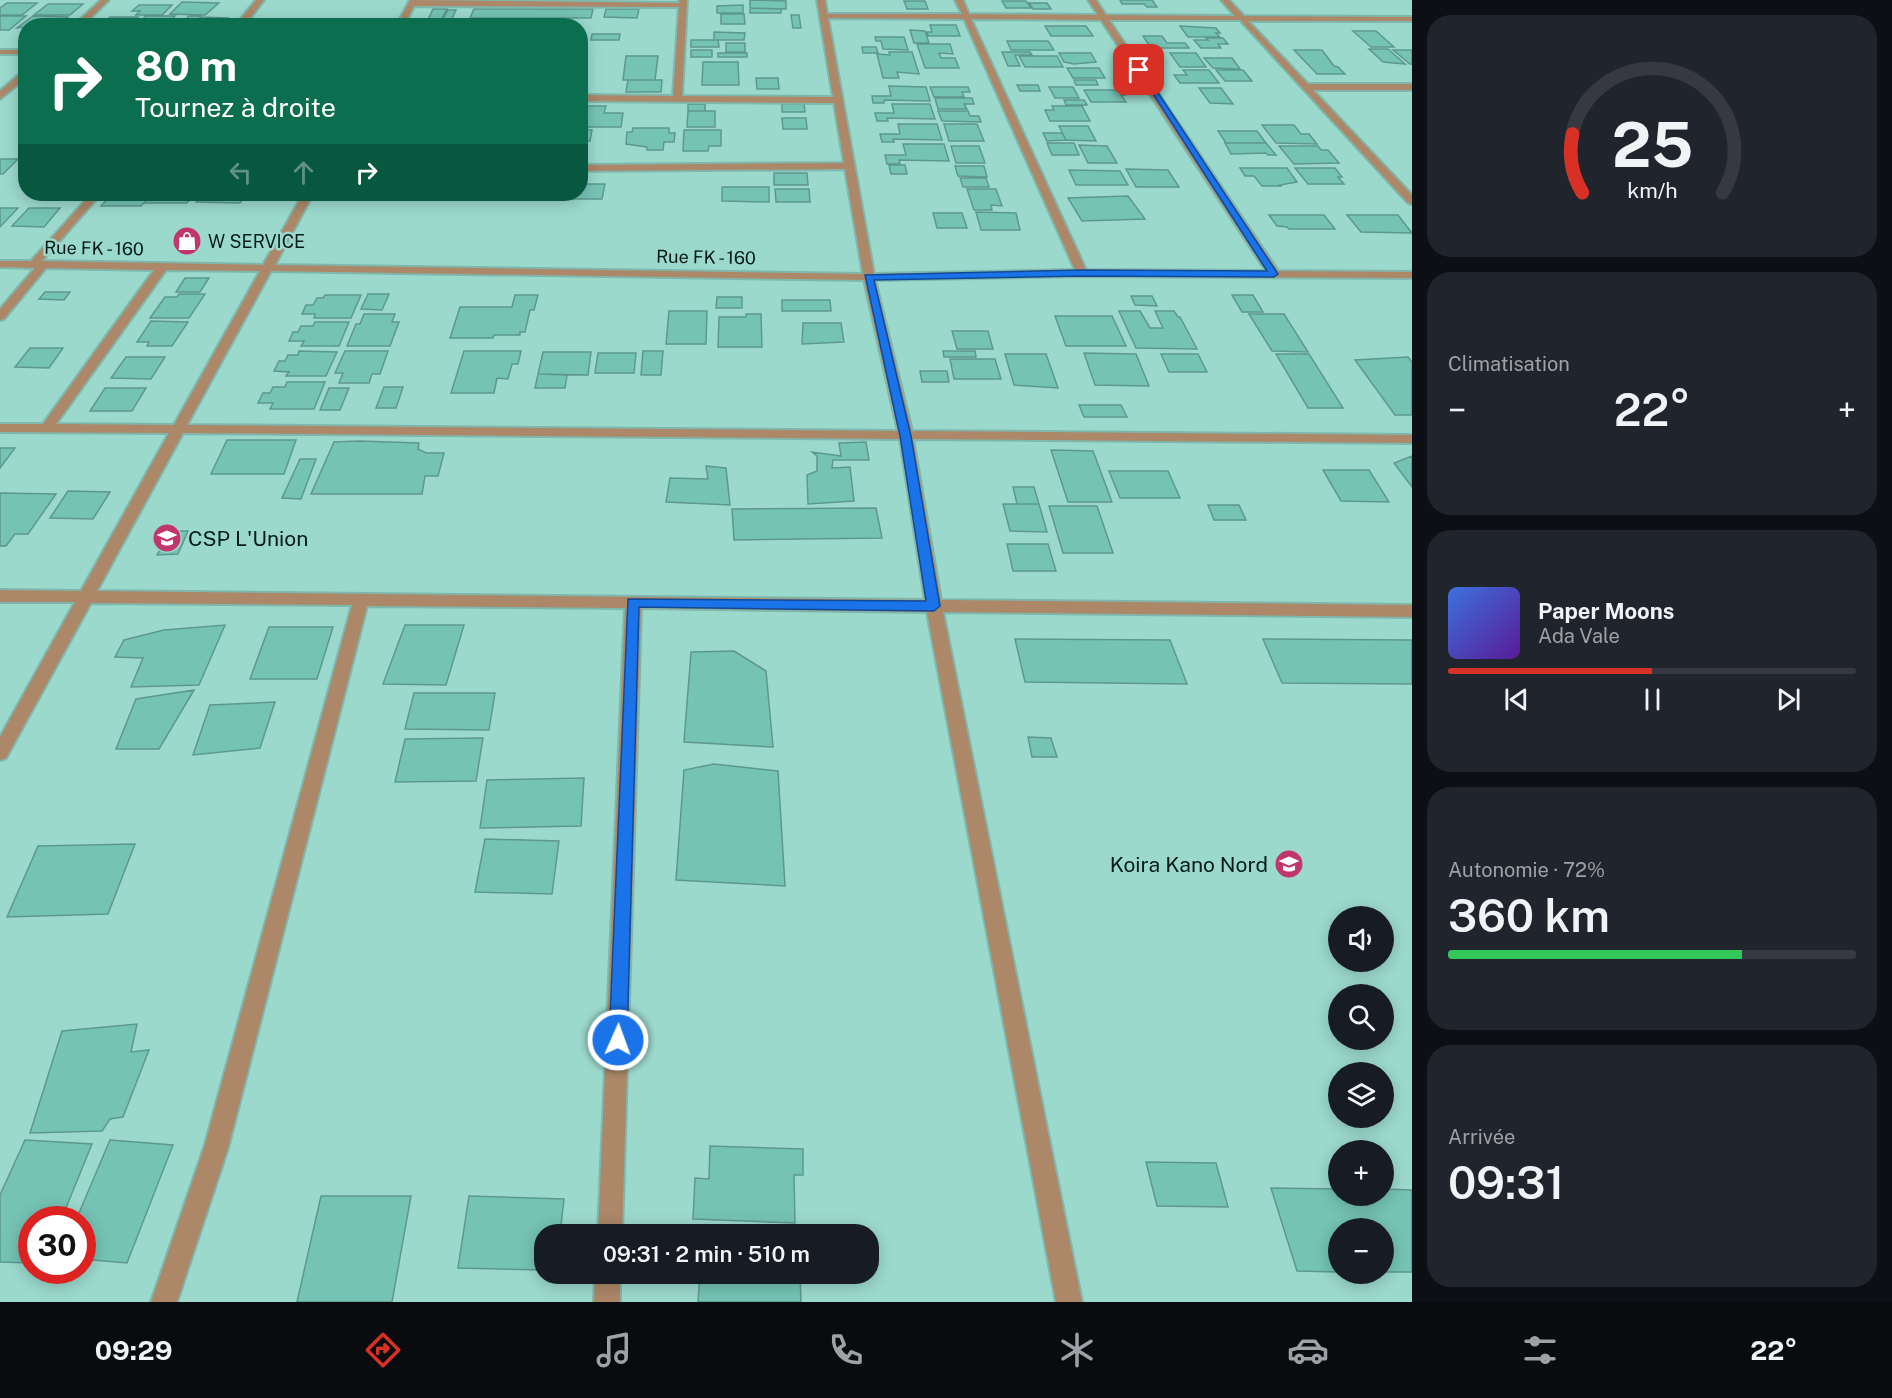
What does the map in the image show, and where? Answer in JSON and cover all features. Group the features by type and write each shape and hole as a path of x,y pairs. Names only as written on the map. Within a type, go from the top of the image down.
{"street":[{"path":"86,18 105,0"},
{"path":"245,18 260,0"},
{"path":"821,0 869,277 906,436 934,606 1069,1302"},
{"path":"959,0 1082,273"},
{"path":"1092,0 1274,274"},
{"path":"1225,0 1412,201"},
{"path":"404,18 413,2 683,3 677,99"},
{"path":"824,16 1412,19"},
{"path":"0,52 18,52"},
{"path":"0,96 18,80"},
{"path":"1304,87 1412,87"},
{"path":"588,98 839,100"},
{"path":"588,168 851,166"},
{"path":"0,316 90,201"},
{"path":"0,753 304,201"},
{"name":"Rue FK - 160","path":"0,264 869,277 1082,273 1412,275"},
{"path":"47,428 162,267"},
{"path":"0,428 1412,438"},
{"path":"0,596 1412,611"},
{"path":"164,1302 216,1148 361,600"},
{"path":"610,1224 633,602"},
{"path":"607,1302 608,1284"}],"building":[{"path":"750,0 786,1 786,9 750,8"},
{"path":"1120,0 1152,0 1157,7 1147,7 1144,4 1122,4"},
{"path":"904,1 925,1 928,9 907,9"},
{"path":"1002,1 1026,1 1031,8 1006,8"},
{"path":"182,2 219,3 205,15 170,14"},
{"path":"7,3 37,3 22,15 0,15 0,8"},
{"path":"1029,3 1047,3 1051,9 1033,9"},
{"path":"48,4 83,4 70,15 34,15"},
{"path":"139,5 172,5 162,15 136,15 140,11 132,11"},
{"path":"743,5 743,13 717,13 717,6"},
{"path":"750,8 781,9 781,13 750,13"},
{"path":"433,9 447,9 442,18 429,18"},
{"path":"474,9 593,9 591,18 470,18"},
{"path":"606,9 639,9 637,18 604,17"},
{"path":"448,10 456,10 452,18 444,18"},
{"path":"721,14 744,14 745,24 721,24"},
{"path":"791,15 799,15 801,28 793,28"},
{"path":"0,16 26,16 18,18 18,23 9,30 0,30"},
{"path":"33,16 68,17 67,18 30,18"},
{"path":"146,16 175,16 173,18 144,18"},
{"path":"201,16 199,17 228,18 187,18"},
{"path":"110,17 138,17 137,18"},
{"path":"930,25 956,25 960,36 928,36 927,32 932,32"},
{"path":"1045,26 1086,26 1093,36 1051,36"},
{"path":"1180,26 1216,28 1220,33 1216,33 1220,37 1188,37"},
{"path":"910,30 925,31 929,43 914,43"},
{"path":"1353,31 1376,31 1394,47 1371,47"},
{"path":"714,32 745,33 744,40 714,40"},
{"path":"592,34 620,34 619,40 591,40"},
{"path":"1143,36 1162,36 1167,43 1185,43 1189,48 1151,48"},
{"path":"875,37 904,37 908,50 883,49 881,41 876,41"},
{"path":"1206,38 1223,38 1228,44 1218,44 1221,48 1201,48 1194,40 1208,40"},
{"path":"691,40 718,40 719,47 691,47"},
{"path":"1007,41 1048,41 1054,50 1011,50"},
{"path":"726,43 745,43 745,52 726,52"},
{"path":"917,44 950,44 953,54 939,53 941,58 955,58 959,68 925,68"},
{"path":"862,47 876,47 878,53 863,53"},
{"path":"1369,49 1388,49 1405,64 1383,62"},
{"path":"691,50 712,50 712,57 691,57"},
{"path":"1294,50 1322,50 1334,66 1345,74 1317,74"},
{"path":"1393,50 1412,50 1412,64 1410,64"},
{"path":"889,52 912,52 919,74 897,72 899,78 883,78 877,54 890,55"},
{"path":"1002,52 1030,52 1032,55 1015,55 1020,66 1008,66"},
{"path":"718,53 747,53 747,57 718,57"},
{"path":"1059,53 1091,53 1096,62 1074,64 1064,62"},
{"path":"1170,53 1196,53 1206,67 1180,67"},
{"path":"626,56 658,56 655,80 623,80"},
{"path":"1019,56 1057,56 1063,67 1025,67"},
{"path":"1204,58 1232,58 1240,69 1213,68"},
{"path":"703,62 738,62 739,85 702,85"},
{"path":"1067,68 1099,68 1105,78 1073,78"},
{"path":"1183,70 1209,70 1219,83 1180,83 1174,75 1187,75"},
{"path":"1216,70 1243,70 1252,81 1225,81"},
{"path":"756,78 778,78 779,89 757,89"},
{"path":"628,80 662,80 661,92 626,92"},
{"path":"1074,80 1096,80 1098,85 1076,85"},
{"path":"1017,85 1038,85 1040,91 1020,91"},
{"path":"889,86 926,87 930,101 884,100 884,103 873,103 872,96 891,96"},
{"path":"930,87 968,87 970,92 962,92 964,97 934,97"},
{"path":"1049,87 1073,87 1079,98 1055,98"},
{"path":"1199,88 1221,88 1233,104 1210,103"},
{"path":"1084,90 1124,90 1126,95 1121,95 1126,102 1091,102"},
{"path":"935,98 972,98 974,104 964,104 967,109 938,109"},
{"path":"1064,100 1084,100 1087,105 1066,105"},
{"path":"688,104 705,104 705,111 688,111"},
{"path":"782,104 804,104 805,112 782,112"},
{"path":"892,104 930,104 935,119 887,118 888,121 877,121 875,113 894,113"},
{"path":"588,106 606,106 604,113 623,113 621,127 588,127"},
{"path":"1052,106 1082,106 1090,121 1050,121 1045,110 1054,110"},
{"path":"688,111 715,111 715,127 687,127"},
{"path":"938,111 968,111 970,116 979,116 981,122 942,121"},
{"path":"782,118 806,118 807,129 783,129"},
{"path":"898,124 937,124 942,140 893,139 894,142 882,142 880,134 900,134"},
{"path":"944,124 977,124 984,141 949,141"},
{"path":"1262,125 1294,125 1301,134 1309,134 1317,144 1276,143"},
{"path":"1059,126 1088,126 1096,141 1066,140"},
{"path":"633,128 669,128 669,133 675,133 674,142 664,142 663,150 647,150 647,147 626,144 627,132 632,132"},
{"path":"588,130 592,130 590,141 588,141"},
{"path":"684,130 721,130 721,146 709,146 708,151 683,151"},
{"path":"1218,131 1257,131 1266,143 1226,143"},
{"path":"1043,133 1062,133 1066,140 1047,141"},
{"path":"1047,143 1074,143 1079,155 1052,155"},
{"path":"1225,143 1266,143 1276,155 1231,154"},
{"path":"903,144 944,144 949,161 899,160 900,164 887,164 885,155 906,155"},
{"path":"1079,145 1107,146 1117,163 1088,163"},
{"path":"951,146 979,146 985,163 956,163"},
{"path":"1279,146 1318,146 1321,150 1328,150 1339,163 1294,164"},
{"path":"0,159 18,159 3,174 0,174"},
{"path":"889,165 905,165 907,174 891,174"},
{"path":"955,166 984,166 987,177 958,176"},
{"path":"1240,168 1287,168 1297,182 1280,185 1282,186 1262,186 1254,176 1245,176"},
{"path":"1295,168 1335,168 1344,184 1308,184"},
{"path":"1126,169 1168,170 1179,187 1136,187"},
{"path":"1069,170 1120,171 1128,185 1076,185"},
{"path":"774,173 807,173 808,185 774,185"},
{"path":"960,178 986,178 989,187 963,187"},
{"path":"588,184 605,184 602,199 588,199"},
{"path":"722,187 769,187 769,202 722,201"},
{"path":"775,189 809,189 810,202 776,202"},
{"path":"967,189 996,189 1002,206 991,205 992,210 974,210"},
{"path":"1128,196 1145,219 1082,221 1068,198"},
{"path":"105,201 145,201 141,206 101,206"},
{"path":"146,201 189,201 187,203 144,203"},
{"path":"197,201 241,201 240,203"},
{"path":"0,208 18,208 0,227"},
{"path":"29,208 60,208 44,227 12,226"},
{"path":"976,212 1016,213 1020,230 981,230"},
{"path":"933,213 962,213 967,228 937,228"},
{"path":"1269,215 1324,215 1335,229 1289,229 1277,226"},
{"path":"1347,215 1398,215 1412,233 1361,232"},
{"path":"185,278 209,278 200,292 176,292"},
{"path":"45,292 70,292 64,300 39,299"},
{"path":"179,294 205,294 189,318 150,318 165,297 177,297"},
{"path":"368,294 389,294 382,310 361,309"},
{"path":"325,295 361,295 351,318 314,318 315,314 302,314 306,305 313,305 317,298 323,298"},
{"path":"515,295 538,295 534,310 530,310 525,332 520,332 520,335 494,335 493,338 450,338 460,307 512,307"},
{"path":"1232,295 1253,295 1263,312 1242,312"},
{"path":"1131,296 1152,296 1157,306 1135,305"},
{"path":"717,297 742,297 742,308 716,308"},
{"path":"782,300 830,300 831,311 782,311"},
{"path":"669,311 707,311 706,344 666,344"},
{"path":"1119,311 1140,311 1150,328 1163,328 1155,311 1174,311 1180,317 1197,349 1136,348"},
{"path":"364,314 395,314 392,322 399,322 390,346 347,346 356,324 360,324"},
{"path":"746,314 761,314 762,347 718,347 719,317 746,317"},
{"path":"1249,314 1284,314 1308,352 1272,351"},
{"path":"1055,316 1112,316 1126,346 1066,346"},
{"path":"151,321 188,322 172,346 147,346 149,342 137,342"},
{"path":"315,322 349,322 339,346 301,346 304,341 289,341 293,332 298,332 301,326 313,326"},
{"path":"803,323 841,323 844,342 802,344"},
{"path":"952,331 988,331 993,349 957,349"},
{"path":"30,348 63,348 49,368 15,367"},
{"path":"299,351 337,352 326,376 286,376 289,372 274,371 279,361 285,361 288,355 298,355"},
{"path":"345,351 388,351 380,374 372,374 369,383 339,383 343,373 335,373"},
{"path":"464,351 521,351 518,364 512,364 508,379 497,378 494,393 451,393"},
{"path":"643,351 663,351 661,375 641,375"},
{"path":"943,351 975,351 976,357 944,357"},
{"path":"543,352 591,352 588,375 538,374"},
{"path":"598,353 636,353 634,373 595,373"},
{"path":"1084,353 1136,354 1149,386 1095,385"},
{"path":"1005,354 1046,354 1058,388 1014,385"},
{"path":"1161,354 1198,354 1207,372 1169,372"},
{"path":"1276,354 1309,354 1343,408 1308,408"},
{"path":"126,357 165,357 151,379 111,378"},
{"path":"1408,357 1412,362 1412,415 1395,415 1355,360"},
{"path":"950,359 995,359 1001,379 954,379"},
{"path":"920,371 947,371 949,382 922,382"},
{"path":"538,374 567,375 565,388 535,388"},
{"path":"287,382 325,382 314,409 270,409 273,403 258,403 263,393 270,393 273,387 285,387"},
{"path":"384,387 403,387 396,408 376,408"},
{"path":"105,388 146,388 132,411 90,411"},
{"path":"329,388 349,388 340,410 320,410"},
{"path":"1079,405 1121,405 1127,417 1084,417"},
{"path":"227,440 296,440 284,474 211,474"},
{"path":"334,442 419,443 418,449 426,453 444,453 438,476 425,476 422,494 311,494"},
{"path":"866,442 869,460 833,460 832,468 850,467 854,501 808,504 807,475 817,471 817,456 812,452 841,456 839,443"},
{"path":"0,448 15,448 0,468"},
{"path":"1051,450 1093,451 1112,502 1068,502"},
{"path":"1412,456 1412,487 1394,463"},
{"path":"300,459 316,459 301,499 282,498"},
{"path":"706,466 726,468 730,505 666,502 670,478 708,479"},
{"path":"1323,470 1369,470 1389,502 1341,501"},
{"path":"1109,471 1168,471 1180,498 1120,498"},
{"path":"1013,487 1034,487 1039,504 1017,504"},
{"path":"68,491 110,492 93,519 50,518"},
{"path":"0,493 56,494 28,534 15,534 6,546 0,546"},
{"path":"1003,504 1039,504 1047,532 1010,531"},
{"path":"1208,505 1239,505 1246,520 1214,520"},
{"path":"1049,506 1097,506 1113,553 1063,553"},
{"path":"876,508 882,538 734,540 732,509"},
{"path":"171,531 188,531 178,554 157,555"},
{"path":"1007,544 1048,544 1056,571 1013,571"},
{"path":"225,625 199,685 131,687 143,658 115,657 124,640 164,630"},
{"path":"405,625 464,625 446,685 383,684"},
{"path":"269,627 333,627 317,679 250,679"},
{"path":"1015,639 1170,640 1187,684 1025,682"},
{"path":"1263,639 1412,640 1412,684 1282,683"},
{"path":"734,651 766,671 773,747 684,742 691,652"},
{"path":"194,690 159,749 116,749 136,699"},
{"path":"414,693 495,693 489,730 405,729"},
{"path":"275,702 260,748 193,755 210,705"},
{"path":"1028,737 1051,738 1057,757 1032,757"},
{"path":"483,738 476,781 395,782 405,739"},
{"path":"714,764 778,771 785,886 676,880 684,770"},
{"path":"584,778 581,826 480,828 487,780"},
{"path":"485,839 559,841 552,894 475,892"},
{"path":"135,844 108,914 7,917 38,846"},
{"path":"137,1024 131,1052 149,1050 123,1117 110,1119 102,1131 30,1133 62,1031"},
{"path":"25,1140 92,1144 67,1206 18,1206 18,1263 0,1262 0,1195"},
{"path":"110,1140 173,1145 127,1263 96,1260 96,1206 82,1206"},
{"path":"710,1146 803,1149 803,1175 794,1175 795,1223 693,1219 695,1178 709,1179"},
{"path":"1146,1162 1216,1163 1228,1207 1157,1206"},
{"path":"1271,1188 1328,1189 1328,1206 1394,1206 1394,1189 1412,1190 1412,1272 1394,1272 1394,1218 1328,1218 1328,1272 1297,1271"},
{"path":"321,1196 411,1196 392,1302 297,1302"},
{"path":"469,1196 564,1199 561,1224 534,1224 534,1270 458,1268"},
{"path":"699,1284 800,1284 801,1302 698,1302"}],"place":[{"name":"W SERVICE","path":"187,241"},
{"name":"CSP L'Union","path":"167,538"},
{"name":"Koira Kano Nord","path":"1289,864"}],"route":[{"path":"618,1040 633,602 934,606 906,436 869,277 1082,273 1274,274 1139,70"}]}
